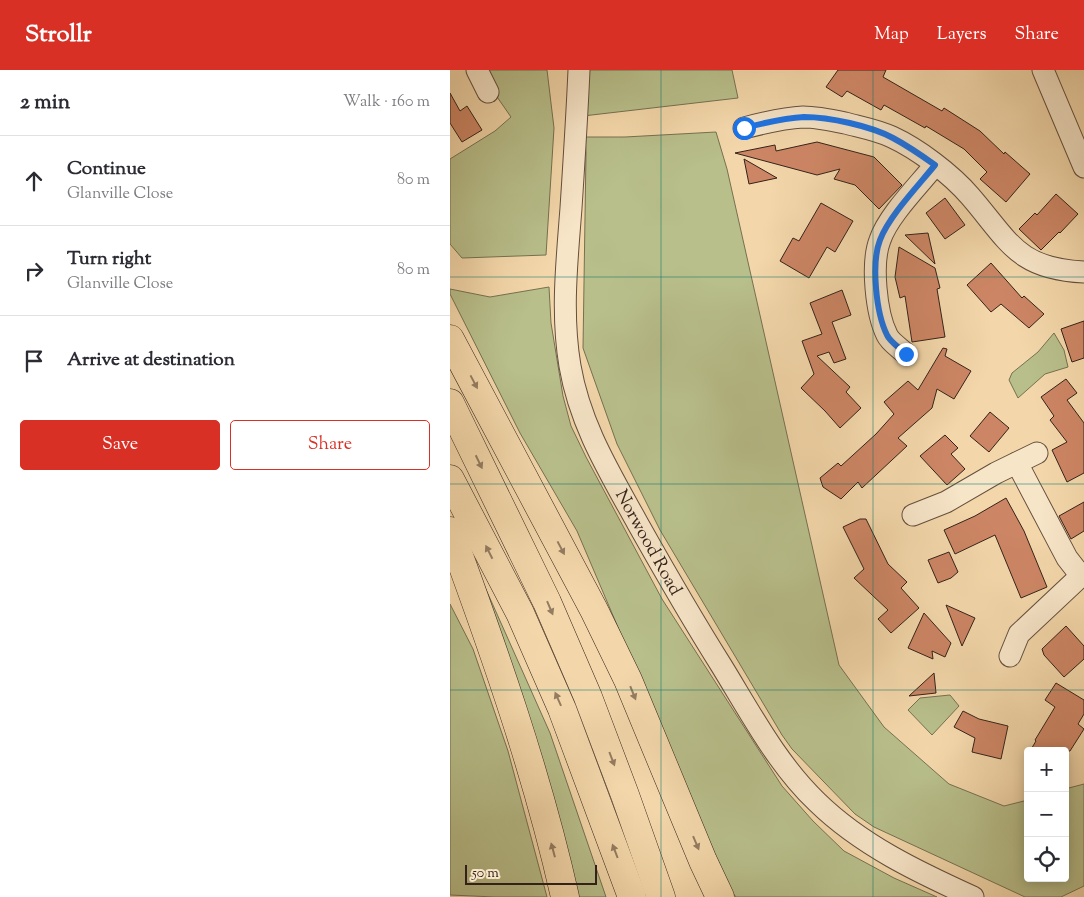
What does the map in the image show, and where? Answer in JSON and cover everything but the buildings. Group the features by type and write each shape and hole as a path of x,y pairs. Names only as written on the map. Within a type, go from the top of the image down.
{"highway":[{"path":"450,339 594,610 628,680 703,861 720,897"},
{"path":"450,393 538,504"},
{"path":"450,402 547,602 577,671 662,897"},
{"path":"450,479 520,613 562,708 632,897"},
{"path":"450,531 504,679 536,783 565,897"},
{"path":"450,563 504,679"}],"street":[{"path":"477,70 488,92"},
{"name":"Norwood Road","path":"580,70 565,264 565,311 567,345 576,396 592,439 689,614 763,733 804,789 834,818 877,848 923,874 971,897"},
{"path":"1043,70 1080,145 1084,167"},
{"path":"744,128 805,117 832,120 862,127 891,137 914,150 956,182 1006,241 1021,255 1044,266 1084,272"},
{"path":"906,354 887,336 878,303 875,263 880,240 893,217 935,165"},
{"path":"913,515 946,502 996,473 1037,453"},
{"path":"1010,656 1018,634 1083,574 1067,558 1017,463"}],"green space":[{"path":"481,70 547,70 554,128 546,255 462,258 450,244 450,159 495,131 511,117"},
{"path":"582,70 732,70 738,98 583,116"},
{"path":"716,132 727,169 839,665 884,727 949,784 1004,806 1024,801 1024,882 1069,882 1069,788 1084,784 1084,886 1061,897 1025,897 874,827 855,814 792,749 782,735 660,530 617,444 583,348 585,137 625,137"},
{"path":"549,287 551,323 563,396 571,426 662,599 782,786 813,821 844,851 894,878 937,897 736,897 729,888 577,531 520,433 450,294 450,289 490,297"},
{"path":"1054,333 1064,350 1068,367 1045,374 1018,398 1009,380 1012,373 1038,352"},
{"path":"480,576 550,733 606,897 575,897"},
{"path":"450,604 473,649 508,751 547,897 450,895"},
{"path":"950,695 959,706 932,735 908,710 920,698"}],"route":[{"path":"744,128 805,117 832,120 862,127 891,137 935,165 893,217 880,240 875,263 876,288 887,336 906,354"}]}
